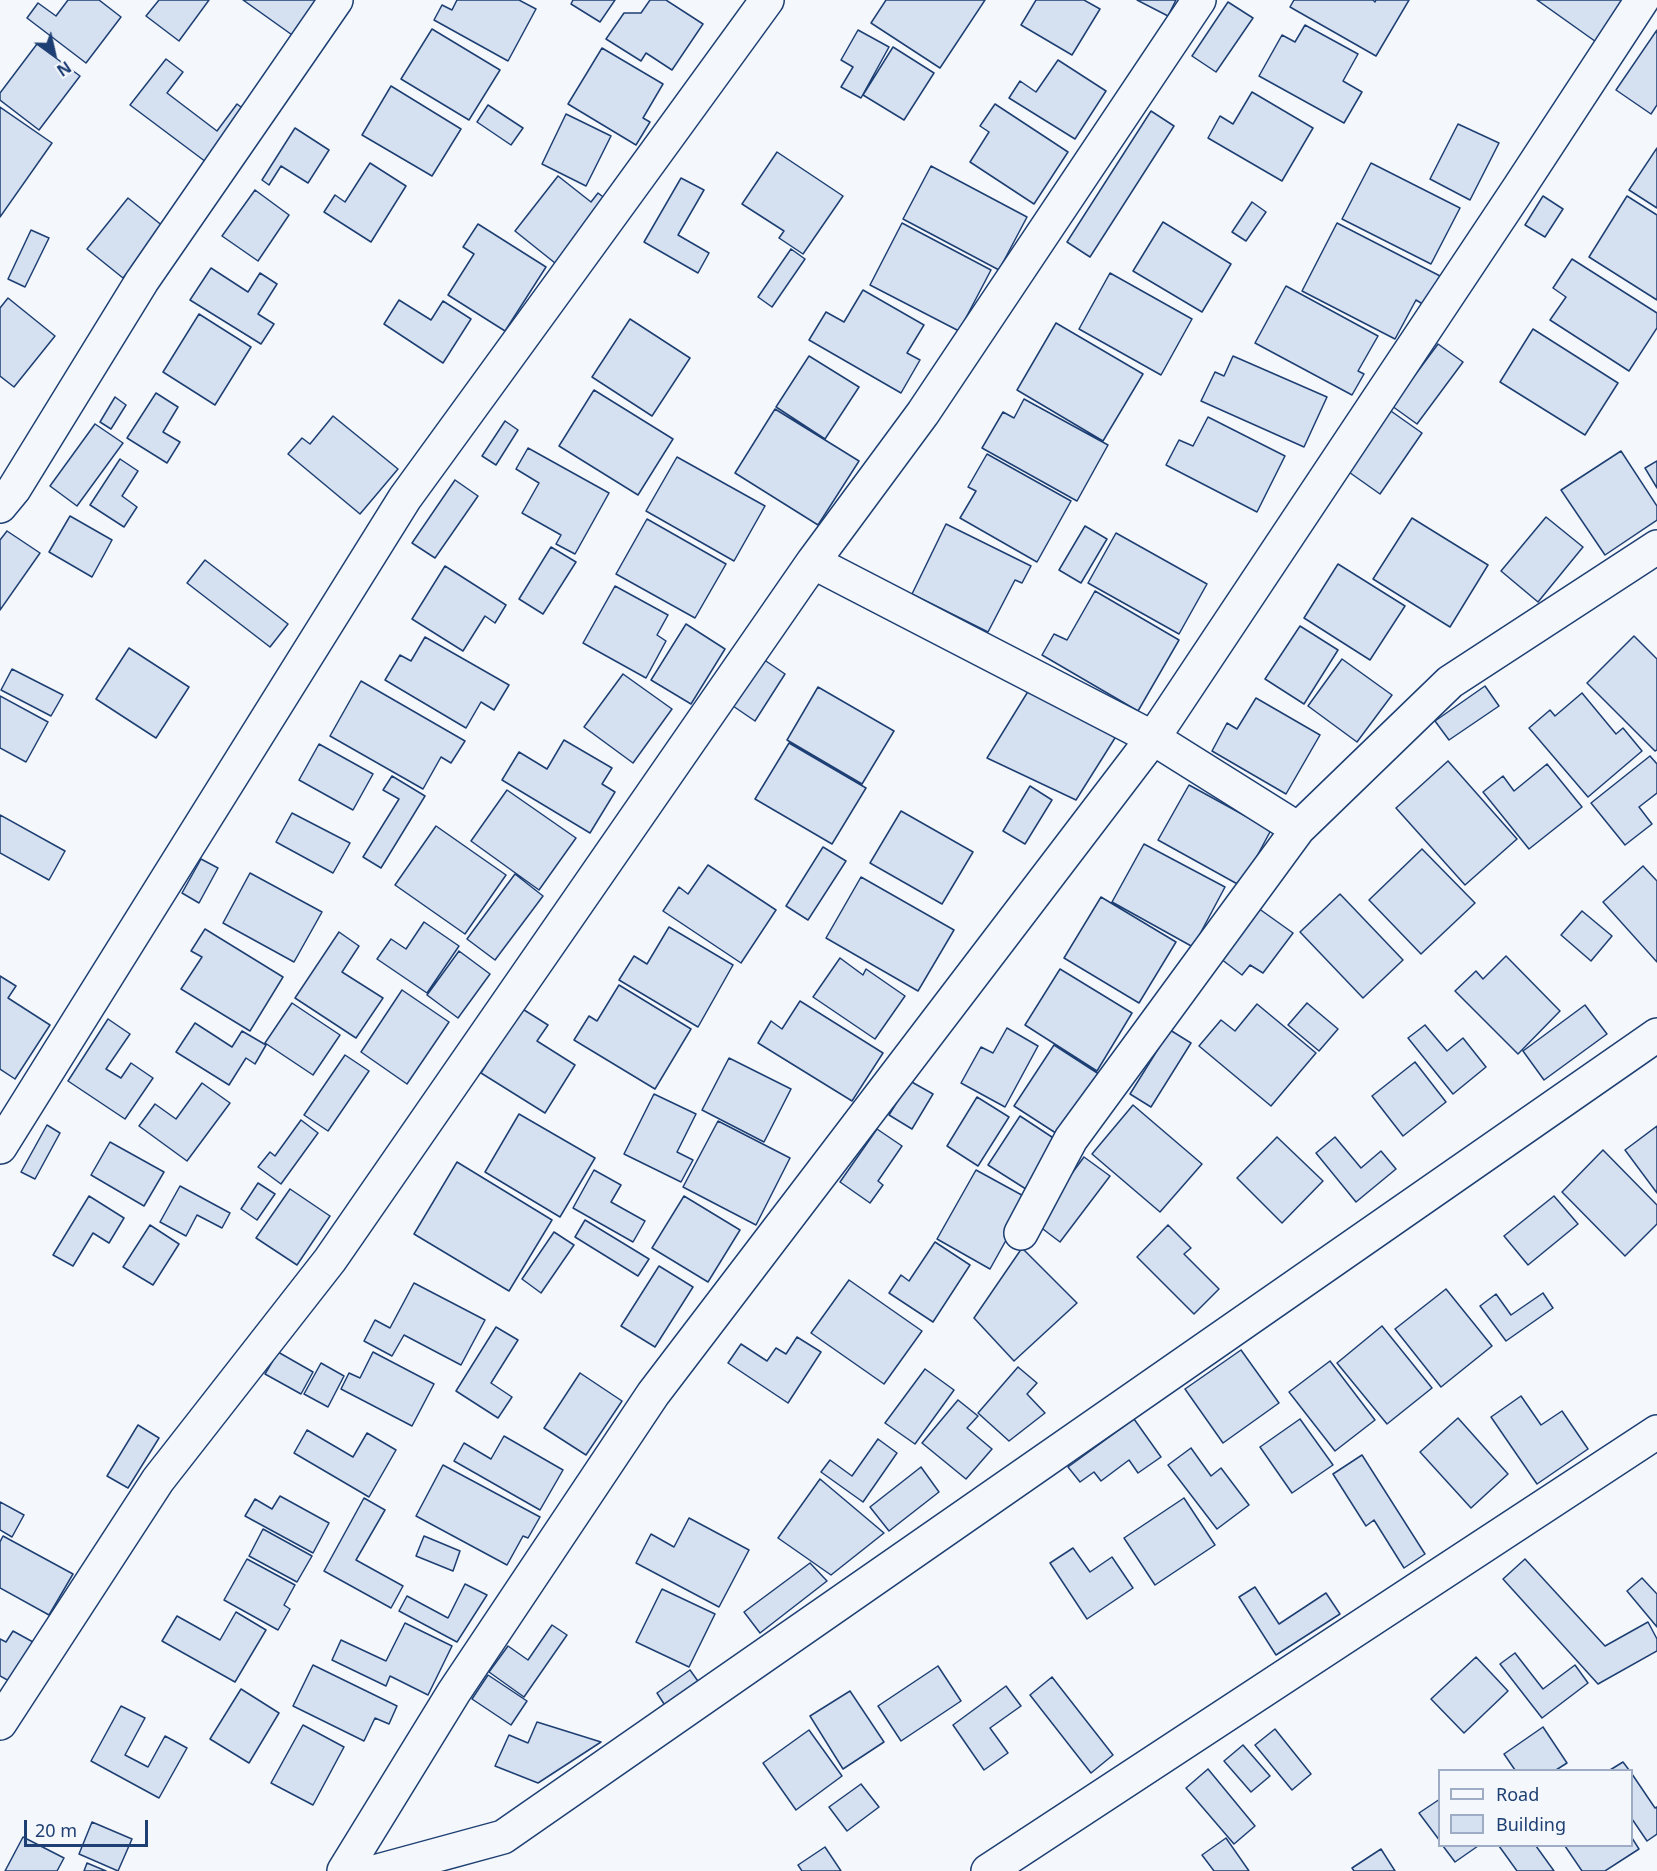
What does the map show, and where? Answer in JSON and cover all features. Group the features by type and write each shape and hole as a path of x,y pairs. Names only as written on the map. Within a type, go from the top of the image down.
{"street":[{"path":"0,506 14,489 142,281 336,0"},
{"path":"0,1148 405,498 767,0"},
{"path":"0,1723 158,1480 330,1260 813,562 923,413 1200,0"},
{"path":"344,1871 454,1692 653,1394 1153,738 1642,0"},
{"path":"1022,1233 1071,1139 1298,829 1450,682 1657,547"},
{"path":"813,562 1153,738 1298,829"},
{"path":"378,1871 503,1837 1657,1035"},
{"path":"988,1871 1657,1432"}],"building":[{"path":"68,0 99,0 121,17 86,63 27,18 38,3 56,16"},
{"path":"159,0 209,0 179,41 146,16"},
{"path":"243,0 333,0 302,42"},
{"path":"457,0 519,0 536,9 508,61 434,20 442,5 452,10"},
{"path":"573,0 615,0 600,22 571,4"},
{"path":"650,0 666,0 703,24 672,70 646,53 641,61 606,39 624,13 641,13"},
{"path":"886,0 985,0 940,68 871,23"},
{"path":"1036,0 1084,0 1100,9 1072,55 1021,25"},
{"path":"1137,0 1176,0 1168,16"},
{"path":"1294,0 1373,0 1375,2 1376,0 1409,0 1376,56 1290,7"},
{"path":"1537,0 1630,0 1599,44"},
{"path":"1228,2 1253,18 1216,72 1192,56"},
{"path":"1305,25 1358,54 1343,81 1362,92 1344,123 1259,76 1282,35 1295,42"},
{"path":"432,29 500,70 469,120 401,79"},
{"path":"858,30 889,47 861,98 841,87 853,67 841,60"},
{"path":"1657,30 1657,105 1651,114 1616,90"},
{"path":"37,44 80,76 39,130 0,100 0,93"},
{"path":"893,47 934,73 904,120 863,95"},
{"path":"602,48 663,84 643,118 650,122 636,145 568,104"},
{"path":"166,59 183,72 167,93 217,131 237,104 249,113 210,165 130,105"},
{"path":"1058,60 1106,91 1075,139 1009,98 1020,81 1036,92"},
{"path":"391,86 461,129 432,176 362,135"},
{"path":"1252,92 1313,128 1282,181 1208,138 1220,116 1233,124"},
{"path":"995,104 1068,152 1034,204 970,162 989,132 980,126"},
{"path":"488,105 523,128 511,145 477,122"},
{"path":"0,107 52,143 0,217"},
{"path":"1151,111 1174,126 1090,257 1067,242"},
{"path":"566,114 611,136 586,186 542,164"},
{"path":"1458,124 1499,143 1470,200 1430,179"},
{"path":"295,128 329,150 308,183 281,166 269,185 262,180"},
{"path":"1657,148 1657,208 1629,190"},
{"path":"777,152 843,196 803,254 779,238 784,231 742,204"},
{"path":"370,163 406,186 371,242 324,212 335,195 345,202"},
{"path":"1371,163 1460,208 1431,264 1342,219"},
{"path":"931,166 1027,217 999,270 903,219"},
{"path":"558,176 591,202 598,193 616,207 565,271 515,231"},
{"path":"681,178 704,190 678,235 709,253 698,273 644,242"},
{"path":"255,190 289,215 258,261 222,236"},
{"path":"1543,196 1563,209 1545,237 1525,225"},
{"path":"1627,196 1657,215 1657,300 1589,257"},
{"path":"128,198 169,231 151,242 123,278 87,249"},
{"path":"1252,202 1266,212 1246,241 1232,232"},
{"path":"1163,222 1231,264 1202,312 1133,271"},
{"path":"902,223 991,270 959,331 870,285"},
{"path":"1337,223 1442,277 1426,306 1416,300 1395,339 1302,291"},
{"path":"478,224 546,267 505,331 448,295 474,254 463,247"},
{"path":"31,230 49,238 25,287 8,279"},
{"path":"791,249 805,259 772,307 758,297"},
{"path":"1572,259 1657,313 1657,328 1629,371 1550,320 1566,297 1553,288"},
{"path":"211,268 248,292 260,273 277,284 258,314 274,324 261,344 190,300"},
{"path":"1110,273 1192,319 1161,375 1079,329"},
{"path":"1286,286 1378,336 1358,371 1364,374 1352,395 1255,343"},
{"path":"863,290 924,325 907,353 920,360 901,393 809,340 826,312 844,322"},
{"path":"8,298 55,336 14,387 0,376 0,308"},
{"path":"399,300 431,320 443,301 471,319 443,363 384,324"},
{"path":"199,314 251,347 215,405 163,372"},
{"path":"630,319 690,358 652,416 592,377"},
{"path":"1056,323 1143,374 1103,441 1017,390"},
{"path":"1533,329 1618,383 1585,435 1500,382"},
{"path":"1438,344 1463,362 1417,424 1392,406"},
{"path":"809,356 859,387 825,439 776,407"},
{"path":"1233,356 1327,397 1304,447 1201,401 1215,372 1224,376"},
{"path":"594,390 673,439 638,495 559,446"},
{"path":"156,393 178,407 163,432 180,442 167,463 127,438"},
{"path":"115,397 126,405 111,429 100,422"},
{"path":"1024,399 1108,445 1077,501 982,448 1003,412 1014,418"},
{"path":"775,409 859,461 818,525 735,473"},
{"path":"1388,409 1422,433 1380,494 1346,470"},
{"path":"333,416 398,469 360,514 288,454 302,438 310,444"},
{"path":"1208,417 1285,456 1257,512 1166,465 1179,440 1193,446"},
{"path":"505,421 518,430 496,465 482,456"},
{"path":"95,424 123,443 77,506 50,486"},
{"path":"528,448 609,493 575,554 556,544 561,535 522,513 539,483 516,469"},
{"path":"1621,451 1657,506 1657,520 1605,555 1561,490"},
{"path":"987,454 1071,501 1037,562 960,518 976,491 968,487"},
{"path":"677,457 765,506 734,561 646,511"},
{"path":"120,459 138,471 122,496 137,507 124,527 90,505"},
{"path":"1657,461 1657,488 1645,468"},
{"path":"455,480 478,496 435,558 412,543"},
{"path":"70,516 112,540 92,577 49,552"},
{"path":"1546,517 1583,547 1538,602 1501,571"},
{"path":"1412,518 1488,565 1450,627 1373,579"},
{"path":"647,519 726,564 695,618 616,574"},
{"path":"946,524 1031,566 1022,583 1015,580 988,632 912,594"},
{"path":"1085,526 1107,539 1081,583 1059,570"},
{"path":"7,531 40,553 0,610 0,540"},
{"path":"1116,533 1207,584 1179,634 1088,583"},
{"path":"551,547 576,562 543,614 519,599"},
{"path":"205,560 288,624 270,647 187,583"},
{"path":"1338,564 1405,606 1370,660 1304,618"},
{"path":"445,566 506,605 495,623 485,616 463,651 412,619"},
{"path":"615,586 668,615 657,635 666,641 646,678 583,643"},
{"path":"1095,591 1179,640 1138,711 1042,655 1054,634 1067,640"},
{"path":"686,624 725,649 691,704 651,680"},
{"path":"1300,626 1338,650 1304,704 1265,679"},
{"path":"1634,636 1657,659 1657,750 1655,751 1587,683"},
{"path":"425,637 509,685 494,710 481,702 466,728 385,680 400,655 411,661"},
{"path":"129,648 189,687 156,738 96,699"},
{"path":"763,659 785,674 755,721 733,706"},
{"path":"1342,659 1392,695 1357,742 1308,706"},
{"path":"12,669 63,695 51,716 1,690"},
{"path":"623,674 672,709 633,763 584,727"},
{"path":"361,681 465,741 451,763 441,757 423,789 330,736"},
{"path":"1032,685 1120,730 1076,800 987,758"},
{"path":"1485,686 1499,706 1449,740 1435,721"},
{"path":"818,687 894,731 862,784 787,740"},
{"path":"1582,693 1616,734 1623,728 1642,751 1588,797 1529,728 1550,710 1555,716"},
{"path":"0,696 48,722 26,762 0,748"},
{"path":"1256,698 1320,735 1286,794 1212,751 1227,723 1237,729"},
{"path":"564,740 612,768 602,784 615,792 590,833 502,780 519,752 547,769"},
{"path":"789,743 866,788 832,844 755,799"},
{"path":"319,744 373,774 353,810 299,780"},
{"path":"1650,756 1657,764 1657,793 1639,807 1652,824 1625,845 1591,803"},
{"path":"1448,761 1517,839 1465,885 1396,808"},
{"path":"1547,764 1582,807 1529,849 1483,792 1503,776 1514,791"},
{"path":"392,776 425,796 381,868 363,857 399,799 383,790"},
{"path":"1189,785 1271,830 1241,886 1158,840"},
{"path":"1030,786 1052,800 1025,844 1003,831"},
{"path":"507,790 576,838 539,890 471,841"},
{"path":"901,811 973,852 942,904 870,863"},
{"path":"292,813 350,843 333,873 276,842"},
{"path":"0,815 65,851 49,880 0,853"},
{"path":"436,826 506,875 465,934 395,885"},
{"path":"1144,844 1225,887 1193,947 1112,902"},
{"path":"823,847 846,861 808,920 786,906"},
{"path":"1422,849 1475,903 1421,954 1369,900"},
{"path":"201,859 218,868 199,903 182,893"},
{"path":"708,865 776,910 741,963 663,911 679,887 688,894"},
{"path":"1643,866 1657,881 1657,962 1603,902"},
{"path":"250,873 322,912 294,962 223,923"},
{"path":"515,874 543,896 495,960 467,939"},
{"path":"861,877 954,930 918,991 826,938"},
{"path":"1340,894 1403,960 1363,998 1300,932"},
{"path":"1101,897 1176,942 1139,1003 1064,958"},
{"path":"1258,908 1293,933 1263,973 1250,965 1242,975 1221,959"},
{"path":"1582,911 1612,936 1591,961 1561,935"},
{"path":"424,922 459,946 427,993 377,959 391,939 406,949"},
{"path":"669,927 733,965 698,1027 619,980 634,956 647,964"},
{"path":"205,929 283,977 250,1031 181,989 202,957 191,951"},
{"path":"339,932 359,946 342,972 383,998 356,1038 295,998"},
{"path":"459,951 490,974 458,1018 427,995"},
{"path":"1506,956 1560,1011 1518,1054 1455,991 1476,971 1483,979"},
{"path":"840,958 863,975 866,969 905,996 875,1039 813,997"},
{"path":"1060,969 1132,1013 1097,1071 1025,1025"},
{"path":"0,976 16,986 8,998 50,1025 15,1079 0,1069"},
{"path":"619,985 691,1029 655,1089 574,1040 589,1016 597,1021"},
{"path":"402,990 449,1022 407,1084 361,1052"},
{"path":"800,1001 883,1053 852,1101 758,1043 771,1021 782,1029"},
{"path":"292,1003 340,1035 313,1075 265,1043"},
{"path":"1307,1003 1338,1029 1319,1051 1288,1025"},
{"path":"1257,1004 1316,1053 1271,1106 1199,1046 1221,1020 1235,1031"},
{"path":"1585,1005 1607,1034 1544,1080 1523,1051"},
{"path":"521,1008 548,1025 537,1041 575,1065 545,1113 481,1073"},
{"path":"108,1019 130,1034 106,1069 121,1078 131,1063 153,1078 125,1119 68,1081"},
{"path":"195,1023 232,1047 242,1031 266,1045 255,1064 246,1058 229,1085 176,1052"},
{"path":"1425,1025 1447,1051 1463,1038 1486,1067 1453,1094 1408,1038"},
{"path":"1007,1028 1038,1046 1005,1107 961,1083 981,1047 993,1053"},
{"path":"1170,1030 1191,1043 1151,1107 1130,1094"},
{"path":"1054,1045 1105,1078 1065,1139 1014,1106"},
{"path":"345,1055 369,1071 328,1131 304,1115"},
{"path":"729,1058 791,1089 764,1142 702,1110"},
{"path":"1415,1062 1446,1102 1403,1136 1372,1096"},
{"path":"910,1081 933,1094 912,1129 889,1115"},
{"path":"202,1083 230,1103 187,1161 139,1126 155,1104 176,1119"},
{"path":"654,1094 696,1114 677,1152 693,1160 681,1182 624,1154"},
{"path":"977,1097 1009,1117 978,1166 947,1146"},
{"path":"1133,1105 1202,1164 1160,1212 1092,1154"},
{"path":"519,1114 595,1158 560,1217 485,1172"},
{"path":"1020,1116 1061,1143 1029,1191 988,1165"},
{"path":"301,1120 318,1133 281,1184 258,1167 270,1152 275,1156"},
{"path":"718,1121 790,1158 756,1225 683,1187"},
{"path":"47,1125 60,1133 35,1179 21,1172"},
{"path":"1657,1126 1657,1193 1625,1150"},
{"path":"877,1129 902,1146 878,1181 883,1185 870,1203 840,1182"},
{"path":"1277,1137 1323,1181 1282,1223 1237,1178"},
{"path":"1335,1137 1361,1168 1381,1151 1396,1169 1356,1202 1316,1153"},
{"path":"110,1142 164,1172 144,1206 91,1175"},
{"path":"1603,1150 1657,1205 1657,1224 1625,1256 1562,1192"},
{"path":"1084,1157 1110,1176 1060,1242 1035,1223"},
{"path":"457,1162 552,1220 509,1291 414,1234"},
{"path":"594,1170 621,1185 611,1202 645,1221 633,1242 573,1208"},
{"path":"976,1170 1029,1199 990,1269 937,1239"},
{"path":"258,1183 275,1194 257,1220 241,1209"},
{"path":"180,1186 230,1213 222,1228 197,1215 186,1236 160,1222"},
{"path":"290,1189 330,1216 297,1265 256,1238"},
{"path":"89,1196 124,1218 109,1243 93,1233 73,1266 53,1255"},
{"path":"684,1196 740,1230 708,1282 652,1248"},
{"path":"1554,1196 1578,1224 1528,1265 1504,1236"},
{"path":"585,1220 649,1259 638,1276 575,1237"},
{"path":"150,1225 179,1244 153,1285 123,1267"},
{"path":"1168,1225 1191,1248 1184,1254 1219,1289 1194,1314 1137,1257"},
{"path":"554,1232 574,1245 541,1293 522,1279"},
{"path":"935,1242 970,1265 933,1322 889,1293 901,1275 909,1281"},
{"path":"1022,1248 1077,1303 1014,1361 974,1318"},
{"path":"659,1266 693,1287 655,1347 621,1326"},
{"path":"849,1280 922,1331 884,1384 811,1333"},
{"path":"414,1283 485,1320 461,1365 404,1335 392,1356 364,1341 375,1320 390,1328"},
{"path":"1446,1289 1492,1346 1441,1387 1395,1329"},
{"path":"1543,1293 1553,1308 1506,1341 1480,1306 1496,1294 1511,1315"},
{"path":"1382,1326 1432,1388 1387,1424 1337,1363"},
{"path":"496,1327 518,1340 491,1383 512,1397 498,1418 456,1391"},
{"path":"797,1337 821,1352 788,1403 728,1363 741,1344 767,1361 776,1348 786,1354"},
{"path":"1241,1350 1279,1403 1223,1443 1185,1389"},
{"path":"278,1352 313,1372 301,1394 265,1374"},
{"path":"373,1352 434,1384 412,1426 341,1389 349,1373 360,1378"},
{"path":"1330,1361 1375,1420 1335,1451 1289,1392"},
{"path":"321,1363 344,1376 328,1407 304,1394"},
{"path":"1018,1367 1037,1383 1027,1394 1045,1413 1009,1441 978,1413"},
{"path":"925,1369 954,1390 915,1444 885,1423"},
{"path":"580,1373 622,1401 586,1455 544,1428"},
{"path":"1521,1396 1541,1425 1562,1411 1588,1449 1537,1484 1491,1417"},
{"path":"958,1400 978,1416 967,1428 992,1449 966,1479 922,1443"},
{"path":"1458,1418 1508,1474 1471,1508 1420,1452"},
{"path":"1134,1419 1161,1457 1138,1473 1129,1460 1101,1481 1094,1472 1080,1482 1068,1467"},
{"path":"1300,1419 1333,1465 1292,1493 1260,1447"},
{"path":"138,1425 159,1438 128,1488 107,1476"},
{"path":"307,1430 353,1457 367,1433 396,1450 369,1497 294,1453"},
{"path":"504,1436 563,1470 540,1510 454,1461 464,1443 491,1459"},
{"path":"878,1439 897,1453 863,1502 821,1472 830,1460 852,1476"},
{"path":"1191,1448 1211,1476 1221,1468 1249,1505 1217,1529 1168,1465"},
{"path":"1362,1455 1425,1554 1404,1568 1374,1520 1366,1526 1333,1474"},
{"path":"443,1465 540,1517 528,1538 523,1536 507,1565 416,1516"},
{"path":"921,1467 939,1492 889,1531 870,1507"},
{"path":"820,1479 884,1533 831,1575 778,1538"},
{"path":"280,1496 329,1523 313,1553 245,1516 255,1499 272,1509"},
{"path":"364,1498 385,1510 356,1560 403,1586 391,1608 324,1571"},
{"path":"1184,1498 1215,1545 1155,1585 1124,1538"},
{"path":"0,1502 24,1515 12,1537 0,1530"},
{"path":"689,1518 749,1550 719,1607 636,1563 651,1534 674,1547"},
{"path":"263,1529 312,1556 297,1582 249,1556"},
{"path":"3,1536 73,1574 49,1615 0,1588 0,1542"},
{"path":"424,1536 460,1551 453,1571 416,1556"},
{"path":"1073,1548 1090,1572 1112,1557 1133,1588 1087,1619 1050,1563"},
{"path":"247,1559 295,1585 284,1605 290,1609 278,1630 224,1600"},
{"path":"1525,1559 1605,1646 1648,1622 1657,1639 1657,1651 1598,1684 1503,1579"},
{"path":"810,1563 827,1581 760,1633 744,1612"},
{"path":"1642,1578 1657,1594 1657,1627 1627,1591"},
{"path":"465,1584 487,1595 457,1642 399,1611 407,1596 448,1618"},
{"path":"1255,1587 1279,1624 1326,1593 1340,1614 1276,1655 1239,1597"},
{"path":"662,1589 715,1614 689,1667 636,1642"},
{"path":"236,1612 266,1630 235,1682 162,1641 177,1616 220,1640"},
{"path":"405,1623 452,1646 428,1695 390,1676 386,1686 332,1660 341,1640 386,1661"},
{"path":"552,1625 567,1635 524,1697 489,1672 508,1646 528,1660"},
{"path":"13,1631 33,1642 11,1682 0,1676 0,1639 6,1642"},
{"path":"1515,1653 1543,1689 1575,1665 1588,1683 1542,1718 1500,1664"},
{"path":"1476,1657 1508,1691 1464,1733 1431,1699"},
{"path":"313,1665 397,1706 389,1724 375,1718 364,1741 293,1706"},
{"path":"938,1666 961,1701 901,1741 878,1706"},
{"path":"690,1670 700,1684 666,1707 657,1693"},
{"path":"488,1675 527,1701 511,1725 472,1699"},
{"path":"1052,1677 1113,1755 1091,1773 1030,1695"},
{"path":"1006,1686 1021,1706 990,1728 1008,1753 984,1770 953,1725"},
{"path":"241,1689 279,1713 249,1763 210,1739"},
{"path":"850,1691 884,1742 843,1769 810,1716"},
{"path":"121,1706 145,1718 125,1755 148,1767 165,1736 187,1748 159,1798 91,1761"},
{"path":"537,1722 601,1742 538,1783 495,1766 509,1735 528,1743"},
{"path":"303,1725 344,1747 313,1805 271,1783"},
{"path":"1543,1727 1567,1763 1558,1769 1514,1769 1504,1754"},
{"path":"1275,1729 1311,1774 1292,1790 1255,1745"},
{"path":"809,1730 842,1776 796,1810 763,1763"},
{"path":"1243,1745 1270,1776 1251,1792 1224,1761"},
{"path":"1623,1762 1628,1769 1612,1769"},
{"path":"1208,1769 1255,1826 1234,1844 1186,1788"},
{"path":"1633,1775 1655,1808 1657,1807 1657,1834 1647,1841 1633,1820"},
{"path":"861,1784 879,1807 847,1831 829,1807"},
{"path":"1438,1800 1438,1838 1419,1813"},
{"path":"92,1822 132,1839 118,1871 79,1854"},
{"path":"23,1837 64,1858 57,1871 5,1871"},
{"path":"1226,1838 1249,1871 1214,1871 1202,1855"},
{"path":"1633,1840 1639,1849 1605,1871 1582,1871 1566,1847 1633,1847"},
{"path":"825,1847 841,1871 802,1871 798,1865"},
{"path":"1444,1847 1477,1847 1455,1862"},
{"path":"1500,1847 1537,1847 1554,1871 1517,1871"},
{"path":"1381,1849 1395,1871 1354,1871 1352,1868"},
{"path":"87,1863 106,1871 84,1871"}]}
